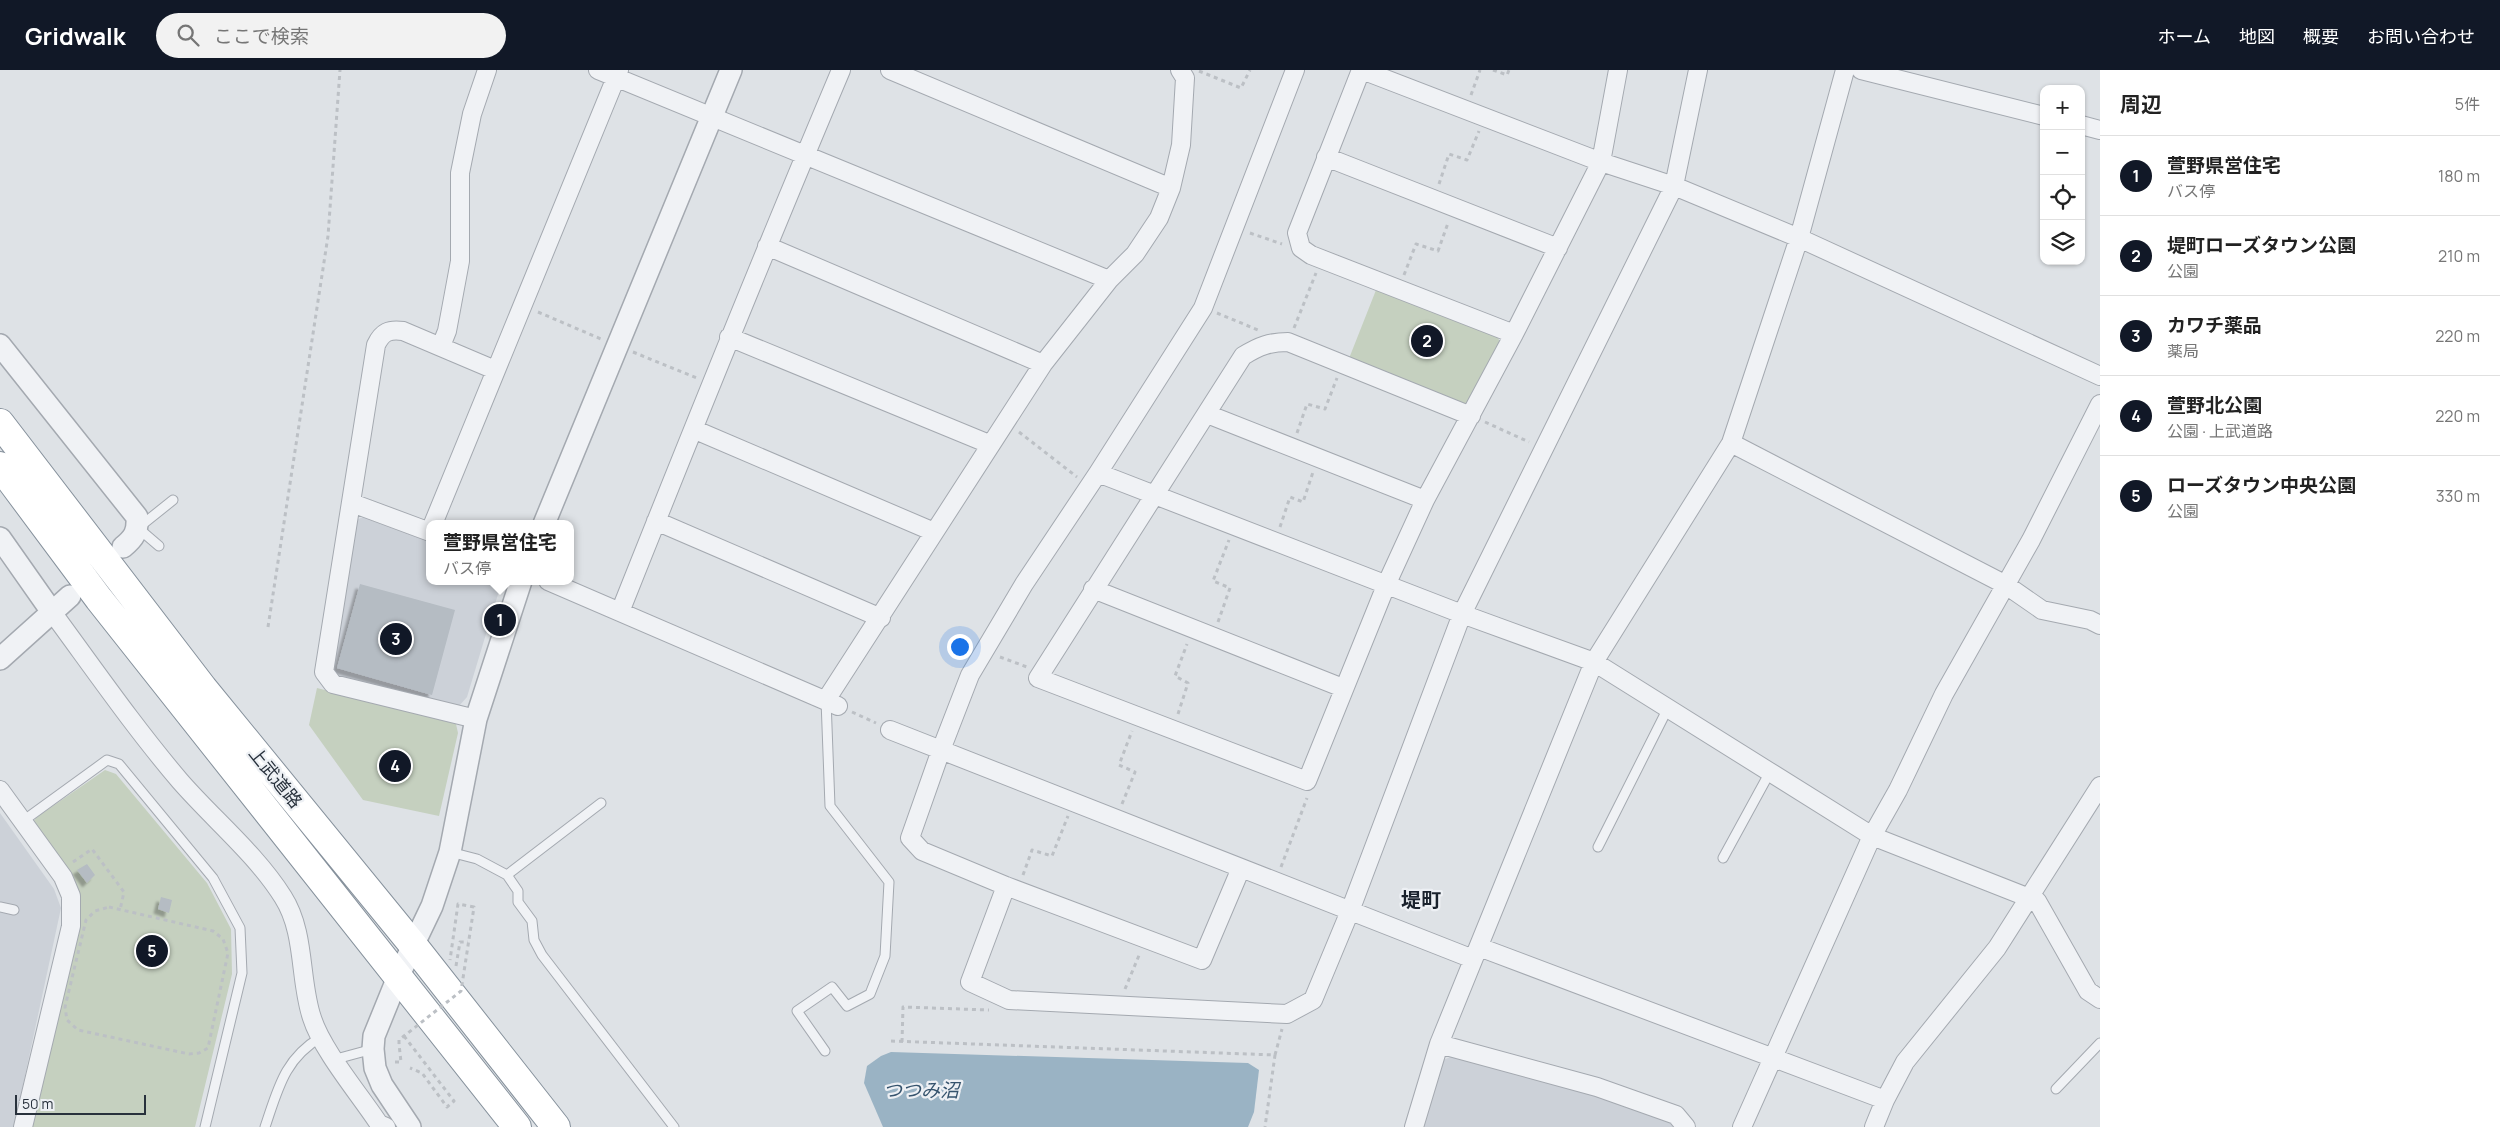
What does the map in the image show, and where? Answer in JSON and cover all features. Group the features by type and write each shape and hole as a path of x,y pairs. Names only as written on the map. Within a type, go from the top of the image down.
{"highway":[{"name":"上武道路","path":"0,424 203,688 413,945 556,1127"},
{"name":"上武道路","path":"0,466 99,599 517,1127"}],"street":[{"path":"441,346 447,331 460,261 460,173 472,114 487,70"},
{"path":"598,70 618,74 712,117 1109,280"},
{"path":"546,520 731,70"},
{"path":"620,612 712,384 729,337 841,70"},
{"path":"890,70 1171,188"},
{"path":"557,585 832,703 934,532 1042,364 1109,280 1135,254 1159,218 1171,188 1181,144 1185,78 1180,70"},
{"path":"1241,868 1202,960 1012,888 922,851 910,838 970,675 1024,584 1094,480 1202,308 1295,70"},
{"path":"1514,334 1316,257 1301,248 1297,233 1362,70 1601,162 1674,186 1799,238 2100,376"},
{"path":"1471,416 1288,342 1275,342 1260,346 1243,356 1038,678 1307,781 1387,583 1425,500 1471,416 1514,334 1601,162 1618,70"},
{"path":"1012,888 970,982 1009,1000 1286,1014 1313,1000 1350,910 1462,614 1674,186 1698,70"},
{"path":"1414,1127 1439,1044 1594,662 1731,443 1799,238 1845,70"},
{"path":"1861,70 2040,115"},
{"path":"435,520 618,74"},
{"path":"2085,126 2100,130"},
{"path":"1326,157 1558,248"},
{"path":"767,246 1042,364"},
{"path":"476,719 333,684 324,672 379,338 385,332 393,330 403,331 496,370"},
{"path":"729,337 989,444"},
{"path":"0,345 137,517 138,528 133,539 123,547"},
{"path":"1742,1127 1872,836 1898,790 1944,694 2006,585 2100,404"},
{"path":"1207,414 1425,500"},
{"path":"700,432 934,532"},
{"path":"1731,443 2006,585 2042,610 2090,620 2100,625"},
{"path":"1094,480 1154,495 1387,583 1462,614 1594,662 1872,836 2037,901 2088,991 2100,999"},
{"path":"352,503 426,531"},
{"path":"656,521 881,618"},
{"path":"0,538 52,612 157,752 264,871 284,898 294,922 312,1019 321,1037 379,1124 386,1127"},
{"path":"410,1127 382,1085 376,1068 373,1049 374,1036 398,977 432,906 450,852 476,719 520,585"},
{"path":"1093,589 1343,688"},
{"path":"0,659 70,596"},
{"path":"890,730 1350,910 1774,1057 1885,1100"},
{"path":"1874,1127 1885,1100 1906,1062 1996,948 2100,786"},
{"path":"0,790 59,871 71,896 71,926 23,1127"},
{"path":"1439,1044 1597,1087 1676,1115 1686,1127"}],"lane":[{"path":"159,546 138,528 173,500"},
{"path":"825,1051 797,1011 832,987 847,1006 870,994 885,956 889,882 830,806 832,703"},
{"path":"1598,847 1668,708"},
{"path":"23,821 107,760 119,764 213,878 240,928 242,973 205,1127"},
{"path":"1723,858 1770,772"},
{"path":"507,874 601,803"},
{"path":"450,852 477,860 507,874 518,891 518,902 532,921 534,940 542,955 674,1127"},
{"path":"0,907 14,910"},
{"path":"266,1127 289,1066 303,1048 321,1037"},
{"path":"2056,1089 2100,1042"},
{"path":"336,1059 373,1049"}],"path":[{"path":"268,627 328,236 340,70"},
{"path":"1196,70 1241,88 1250,70"},
{"path":"1465,110 1480,70"},
{"path":"1492,70 1508,75 1509,70"},
{"path":"1434,199 1450,154 1468,160 1485,117"},
{"path":"1398,289 1416,244 1438,250 1454,207"},
{"path":"1202,308 1288,342 1316,257 1234,226"},
{"path":"522,305 606,341"},
{"path":"630,351 712,384"},
{"path":"1291,447 1307,404 1325,409 1342,364"},
{"path":"1471,416 1544,449"},
{"path":"1005,421 1094,480"},
{"path":"1275,541 1290,497 1303,502 1318,458"},
{"path":"1213,637 1230,588 1213,581 1235,526"},
{"path":"1173,729 1188,683 1175,676 1193,629"},
{"path":"994,655 1041,673"},
{"path":"1116,819 1135,772 1118,765 1138,715"},
{"path":"1276,882 1309,793 1309,776"},
{"path":"1012,888 1032,850 1052,856 1074,802"},
{"path":"59,871 92,850 124,892 120,910"},
{"path":"395,1062 401,1062 399,1040 461,991 474,906 458,904 450,960"},
{"path":"109,907 120,910 213,931 223,939 228,954 208,1048 199,1053 189,1054 78,1030 67,1020 65,1006 86,920 95,912 109,907"},
{"path":"1118,1005 1146,938"},
{"path":"456,966 460,942 468,942"},
{"path":"902,1042 903,1006 1015,1012 1016,1000"},
{"path":"1265,1127 1275,1055 1286,1014"},
{"path":"404,1036 454,1101 447,1107 422,1073 410,1068"},
{"path":"891,1041 1275,1055"}],"shaded area":[{"path":"368,515 426,539 426,585 501,585 467,697 459,706 339,678 331,666 356,520"},
{"path":"0,813 54,889 61,908 14,1127 0,1127"},
{"path":"1453,1056 1593,1094 1672,1123 1675,1127 1420,1127 1438,1062"}],"green space":[{"path":"1378,285 1497,333 1501,348 1472,403 1461,406 1348,361"},
{"path":"317,688 456,724 458,733 439,816 363,800 309,725"},
{"path":"105,770 116,774 207,883 231,929 232,974 195,1127 31,1127 81,923 76,885 32,823 37,817"}],"water":[{"name":"つつみ沼","path":"891,1052 1248,1063 1259,1070 1254,1112 1248,1127 883,1127 864,1083 867,1066 881,1056"}],"building":[{"path":"360,584 455,610 432,695 337,668"},
{"path":"87,864 95,875 87,883 77,870"},
{"path":"161,897 172,900 169,913 158,909"}],"place":[{"name":"堤町ローズタウン公園","path":"1427,341"},
{"name":"萱野県営住宅","path":"500,620"},
{"name":"カワチ薬品","path":"396,639"},
{"name":"萱野北公園","path":"395,766"},
{"name":"ローズタウン中央公園","path":"152,951"}],"district":[{"name":"堤町","path":"1421,899"}]}
